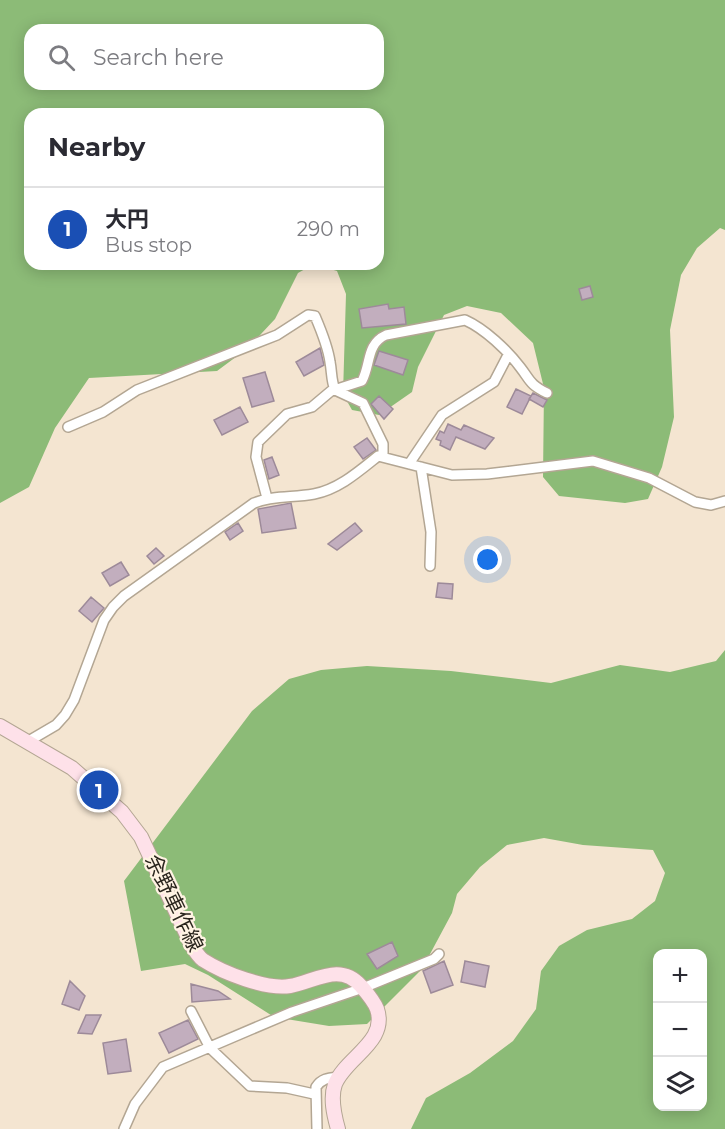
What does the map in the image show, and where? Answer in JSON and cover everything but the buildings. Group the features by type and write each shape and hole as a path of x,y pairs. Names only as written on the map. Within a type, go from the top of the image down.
{"main road":[{"name":"余野車作線","path":"0,726 72,768 122,812 141,837 192,946 202,960 242,977 271,986 290,986 338,973 356,980 363,988 376,1008 380,1024 375,1037 342,1070 334,1086 332,1105 338,1129"}],"street":[{"path":"68,427 104,412 137,390 277,335 308,315 315,316 320,328 330,362 330,377 334,390 363,403 383,444 383,456"},
{"path":"267,498 256,457 258,442 279,419 296,410 312,407 334,390 362,381 372,347 377,339 465,320 476,325 508,355 521,368 531,386 547,393"},
{"path":"409,464 442,415 494,382 508,355"},
{"path":"27,741 65,716 74,700 104,620 119,601 254,504 267,498 313,494 328,490 342,484 378,456 452,475 487,474 593,461 649,478 695,502 711,505 725,501"},
{"path":"421,467 431,532 430,566"},
{"path":"124,1129 135,1104 164,1067 292,1012 363,988 434,959 439,954"},
{"path":"191,1011 210,1048 250,1086 287,1088 315,1094"},
{"path":"317,1129 315,1094 320,1081 339,1077"}],"green space":[{"path":"0,0 725,0 725,230 720,228 697,248 681,275 670,330 674,417 662,467 648,499 625,503 559,496 543,477 544,388 533,343 501,313 467,306 444,315 418,367 412,392 379,415 352,410 343,394 346,294 337,271 334,270 384,270 384,108 24,108 24,270 303,270 298,273 275,319 248,348 217,371 89,378 55,428 29,487 0,503"},
{"path":"725,650 725,1129 411,1129 426,1098 470,1073 513,1041 536,1009 541,971 559,946 587,930 632,919 655,901 665,873 653,850 583,845 544,838 507,845 480,867 457,894 452,913 422,969 367,1024 329,1026 274,1017 208,975 185,964 141,971 124,881 252,711 289,679 321,670 367,666 451,671 551,683 620,665 670,672 716,661"}],"place":[{"name":"大円","path":"99,790"}]}
